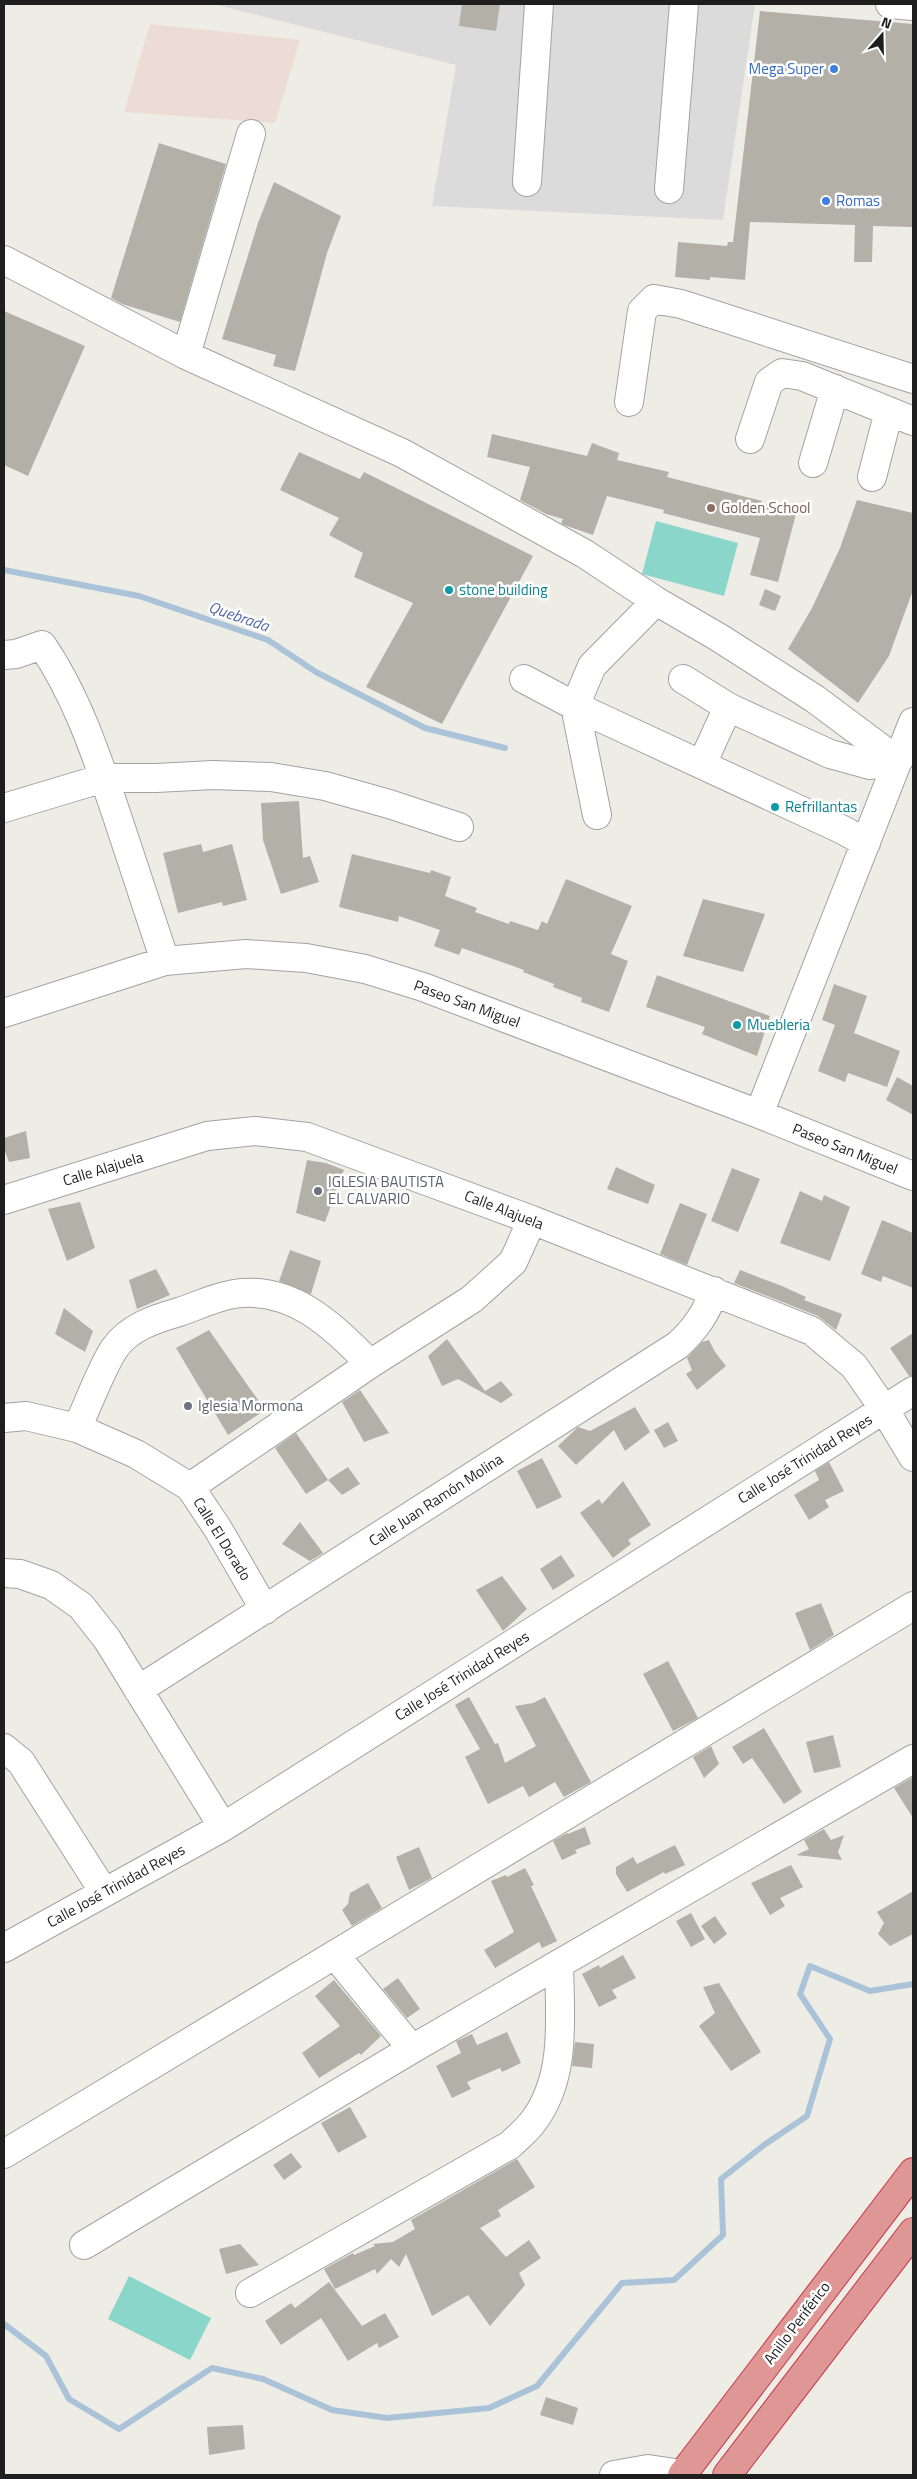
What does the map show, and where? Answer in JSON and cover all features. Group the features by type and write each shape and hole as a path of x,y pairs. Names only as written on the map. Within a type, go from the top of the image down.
{"highway":[{"name":"Anillo Periférico","path":"682,2475 913,2172"},
{"path":"727,2475 913,2232"}],"street":[{"path":"527,182 539,4"},
{"path":"669,189 684,4"},
{"path":"890,4 913,6"},
{"path":"186,355 251,134"},
{"path":"4,260 186,355 402,453 585,554 656,601 718,636 815,699 898,761"},
{"path":"629,402 642,311 654,299 681,304 913,379"},
{"path":"750,439 769,382 782,373 802,376 901,416 872,477"},
{"path":"812,463 835,389"},
{"path":"597,815 575,706 592,666 656,601"},
{"path":"4,655 16,654 42,645 55,664 76,706 104,778 165,961"},
{"path":"524,679 575,706 843,830 866,843"},
{"path":"683,679 728,707 830,754 870,765 898,761 913,738"},
{"path":"702,764 728,707"},
{"path":"760,1114 913,722"},
{"path":"4,808 104,778 212,775 271,777 324,786 389,804 459,827"},
{"name":"Paseo San Miguel","path":"4,1013 165,961 246,954 306,958 365,969 423,987 760,1114 913,1176"},
{"name":"Calle Alajuela","path":"4,1200 208,1136 255,1131 307,1137 532,1220 812,1331 854,1366 884,1409 913,1457"},
{"path":"190,1487 370,1364 472,1299 513,1262 532,1220"},
{"name":"Calle Juan Ramón Molina","path":"138,1690 678,1345 692,1332 706,1312 714,1291"},
{"path":"77,1428 114,1349 129,1334 150,1321 234,1294 262,1295 290,1301 315,1313 335,1328 370,1364"},
{"name":"Calle José Trinidad Reyes","path":"4,1948 223,1827 913,1391"},
{"name":"Calle El Dorado","path":"4,1418 26,1416 77,1428 136,1454 190,1487 218,1529 265,1610"},
{"path":"4,1573 20,1574 51,1585 81,1606 107,1638 223,1827"},
{"path":"4,2154 913,1606"},
{"path":"4,1748 21,1762 104,1892"},
{"path":"84,2245 412,2049 559,1966 913,1759"},
{"path":"335,1954 412,2049"},
{"path":"250,2292 510,2145 532,2124 545,2102 554,2075 560,2044 559,1966"},
{"path":"614,2475 648,2469 682,2475"}],"shaded area":[{"path":"213,4 755,4 723,220 432,206 456,65"},
{"path":"150,24 300,40 275,123 124,112"},
{"path":"656,521 738,543 724,596 642,574"},
{"path":"129,2276 211,2318 190,2360 108,2319"}],"building":[{"path":"462,4 500,4 496,31 459,26"},
{"path":"760,11 913,24 913,227 873,226 872,262 854,262 855,225 750,222 745,280 675,277 678,242 727,246 728,242 733,242"},
{"path":"159,143 226,164 180,322 122,304 111,298"},
{"path":"274,182 341,216 327,253 295,371 273,366 276,355 222,339 258,223"},
{"path":"4,311 85,346 28,476 4,465"},
{"path":"492,434 587,456 592,443 619,453 617,460 669,472 667,477 762,501 761,504 796,514 778,582 750,575 760,538 663,513 664,510 607,496 593,535 564,525 561,523 563,519 546,514 520,500 530,467 487,457"},
{"name":"stone building","path":"299,452 360,479 364,472 533,556 442,724 366,687 413,603 354,577 363,553 329,535 339,518 280,490"},
{"path":"857,500 913,513 913,590 889,656 858,703 788,649 812,608 840,548"},
{"path":"765,589 781,596 775,611 759,605"},
{"path":"299,801 303,858 310,856 319,882 281,894 263,840 261,803"},
{"path":"201,844 203,852 232,844 247,900 223,906 222,902 178,913 163,853"},
{"path":"352,854 430,873 431,870 451,877 445,896 477,908 475,912 509,924 510,921 538,930 542,921 547,924 566,879 632,906 611,954 628,961 609,1012 581,1002 582,998 553,987 554,984 523,972 524,970 462,948 459,955 434,946 440,930 399,916 398,922 339,907"},
{"path":"703,899 765,914 743,972 683,956"},
{"path":"657,975 770,1016 757,1056 702,1034 705,1027 646,1007"},
{"path":"834,984 867,996 854,1033 900,1051 887,1087 848,1073 845,1082 818,1071 835,1025 822,1020"},
{"path":"897,1077 913,1086 913,1115 886,1100"},
{"path":"26,1131 30,1158 9,1162 4,1149 4,1138"},
{"name":"IGLESIA BAUTISTA EL CALVARIO","path":"307,1160 326,1163 344,1170 325,1222 296,1213"},
{"path":"616,1167 655,1185 648,1204 607,1189"},
{"path":"732,1168 760,1179 738,1232 711,1221"},
{"path":"800,1191 822,1201 824,1195 850,1207 830,1261 780,1243"},
{"path":"80,1202 95,1248 67,1261 48,1209"},
{"path":"680,1203 707,1214 687,1265 660,1254"},
{"path":"882,1220 913,1233 913,1288 883,1276 881,1282 861,1274"},
{"path":"290,1250 321,1261 311,1294 279,1281"},
{"path":"156,1269 170,1295 137,1309 129,1280"},
{"path":"740,1270 806,1297 804,1300 842,1314 836,1330 818,1316 734,1283"},
{"path":"64,1308 93,1331 85,1352 55,1334"},
{"path":"209,1330 265,1410 228,1435 176,1348"},
{"path":"913,1333 913,1376 909,1376 890,1348"},
{"path":"447,1339 485,1391 501,1381 513,1395 501,1403 458,1379 442,1386 428,1356"},
{"path":"709,1340 715,1352 726,1366 697,1390 686,1374 692,1370 687,1358 702,1342"},
{"path":"360,1390 389,1433 364,1442 342,1402"},
{"path":"635,1407 650,1432 625,1451 614,1430 576,1465 558,1446 578,1427 590,1431"},
{"path":"668,1422 678,1441 664,1448 654,1430"},
{"path":"296,1433 328,1480 306,1494 275,1448"},
{"path":"542,1458 562,1497 537,1509 517,1471"},
{"path":"829,1462 844,1491 825,1500 829,1507 809,1520 794,1495 819,1480 815,1471"},
{"path":"348,1467 360,1484 342,1495 328,1480"},
{"path":"623,1481 651,1525 628,1540 631,1544 613,1558 580,1513 599,1499 602,1504"},
{"path":"300,1522 323,1553 310,1561 282,1544"},
{"path":"561,1555 575,1576 553,1590 540,1569"},
{"path":"502,1576 527,1609 503,1631 476,1590"},
{"path":"821,1603 834,1635 810,1650 795,1613"},
{"path":"668,1661 698,1718 673,1731 643,1674"},
{"path":"469,1697 495,1744 498,1743 505,1763 536,1746 515,1706 533,1703 545,1697 591,1782 564,1797 555,1782 529,1797 523,1786 488,1804 465,1757 480,1749 455,1705"},
{"path":"764,1728 802,1792 784,1804 752,1758 743,1764 732,1747"},
{"path":"833,1735 841,1767 814,1773 806,1742"},
{"path":"711,1746 719,1764 704,1778 693,1757"},
{"path":"913,1777 913,1818 894,1788"},
{"path":"585,1827 591,1844 575,1850 577,1853 562,1860 553,1841 567,1833"},
{"path":"824,1829 831,1840 844,1835 838,1852 842,1860 796,1855 809,1849 804,1840"},
{"path":"675,1845 685,1865 665,1874 664,1872 627,1892 616,1874 616,1867 633,1857 637,1864"},
{"path":"419,1847 432,1878 409,1890 396,1857"},
{"path":"791,1865 803,1887 780,1898 785,1906 770,1915 751,1883"},
{"path":"525,1868 534,1885 531,1886 557,1941 542,1948 539,1942 495,1968 484,1950 514,1932 491,1881 506,1875 507,1877"},
{"path":"368,1883 382,1908 352,1926 342,1910 348,1904 350,1893"},
{"path":"913,1891 913,1934 890,1946 878,1934 884,1923 877,1912"},
{"path":"691,1913 705,1939 691,1947 676,1921"},
{"path":"715,1916 727,1934 714,1944 701,1926"},
{"path":"623,1955 636,1978 612,1990 617,1998 599,2007 582,1974 599,1965 600,1968"},
{"path":"398,1978 420,2009 407,2018 383,1989"},
{"path":"334,1980 381,2036 361,2055 359,2053 319,2078 302,2053 340,2026 315,1996"},
{"path":"719,1983 761,2052 731,2071 699,2026 715,2013 703,1987"},
{"path":"507,2032 521,2063 502,2072 500,2068 467,2082 471,2089 452,2098 436,2066 461,2053 456,2041 472,2034 477,2045"},
{"path":"575,2042 594,2044 592,2068 572,2066"},
{"path":"350,2107 367,2137 338,2153 321,2123"},
{"path":"291,2153 302,2167 284,2180 273,2165"},
{"path":"517,2159 535,2187 498,2210 501,2216 480,2228 506,2257 529,2240 541,2258 519,2273 525,2285 490,2326 468,2295 432,2316 406,2254 399,2267 391,2259 377,2274 375,2269 335,2289 324,2269 353,2253 354,2255 375,2246 373,2244 393,2242 415,2229 411,2220"},
{"path":"240,2244 259,2265 226,2274 219,2249"},
{"path":"329,2282 362,2326 385,2313 399,2337 379,2348 377,2343 348,2361 321,2318 281,2345 265,2321 291,2303 295,2308"},
{"path":"546,2397 578,2408 573,2425 540,2415"},
{"path":"243,2425 245,2449 209,2455 207,2427"}],"waterway":[{"name":"Quebrada","path":"4,570 139,596 268,640 316,672 425,728 505,748"},
{"path":"4,2324 46,2356 69,2399 119,2429 212,2368 263,2379 332,2410 387,2418 489,2408 537,2386 622,2283 674,2280 723,2235 721,2179 764,2145 807,2116 830,2039 800,1994 810,1966 870,1991 913,1984"}],"place":[{"name":"Mega Super","path":"834,69"},
{"name":"Romas","path":"826,201"},
{"name":"Golden School","path":"711,508"},
{"name":"stone building","path":"449,590"},
{"name":"Refrillantas","path":"775,807"},
{"name":"Muebleria","path":"737,1025"},
{"name":"IGLESIA BAUTISTA EL CALVARIO","path":"318,1191"},
{"name":"Iglesia Mormona","path":"188,1406"}]}
